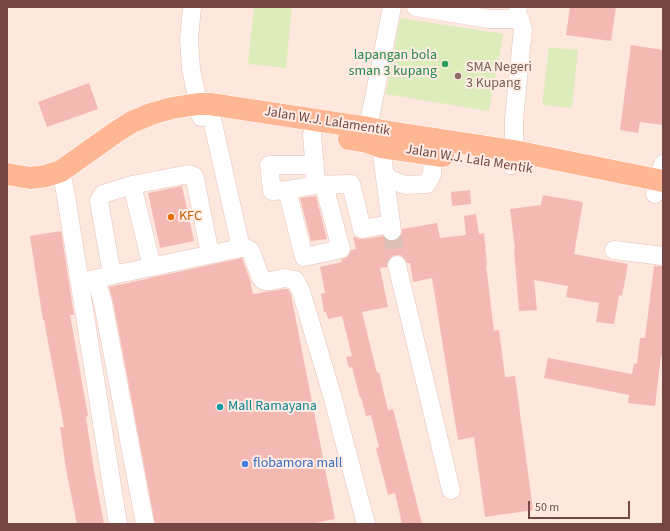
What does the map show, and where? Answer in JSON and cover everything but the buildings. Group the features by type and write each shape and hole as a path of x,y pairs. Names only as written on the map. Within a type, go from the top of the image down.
{"main road":[{"name":"Jalan W.J. Lala Mentik","path":"7,184 28,187 46,186 123,141 154,125 205,111 224,120 312,134 375,137 433,154 513,158 660,183"},
{"name":"Jalan W.J. Lalamentik","path":"205,111 513,158"},
{"path":"7,174 30,178 62,176"}],"lane":[{"path":"192,7 189,39 191,69 205,111 241,248"},
{"path":"314,165 269,165 272,190 287,190 320,185 351,184 362,229 391,228 385,174 375,137 392,7"},
{"path":"416,7 489,19 519,13 523,29 514,119 513,158"},
{"path":"287,190 304,257 341,249 314,165 312,134"},
{"path":"385,174 391,180 406,185 427,184 432,174 433,154"},
{"path":"118,524 96,279 99,201 103,194 132,186 188,174 194,176 210,254"},
{"path":"62,176 103,303 145,524"},
{"path":"132,186 152,267"},
{"path":"96,279 210,254 246,248 250,250 261,278 264,281 284,278 295,280 301,291 332,395 361,523"},
{"path":"614,250 663,256"},
{"path":"397,265 451,490"}],"green space":[{"path":"254,7 292,7 286,68 248,64"},
{"name":"lapangan bola sman 3 kupang","path":"400,18 503,34 489,111 386,94"},
{"path":"549,47 578,50 572,108 542,105"}],"tunnel":[{"path":"392,231 397,265"}],"place":[{"name":"lapangan bola sman 3 kupang","path":"445,64"},
{"name":"SMA Negeri 3 Kupang","path":"458,76"},
{"name":"KFC","path":"171,217"},
{"name":"Mall Ramayana","path":"220,407"},
{"name":"flobamora mall","path":"245,464"}]}
